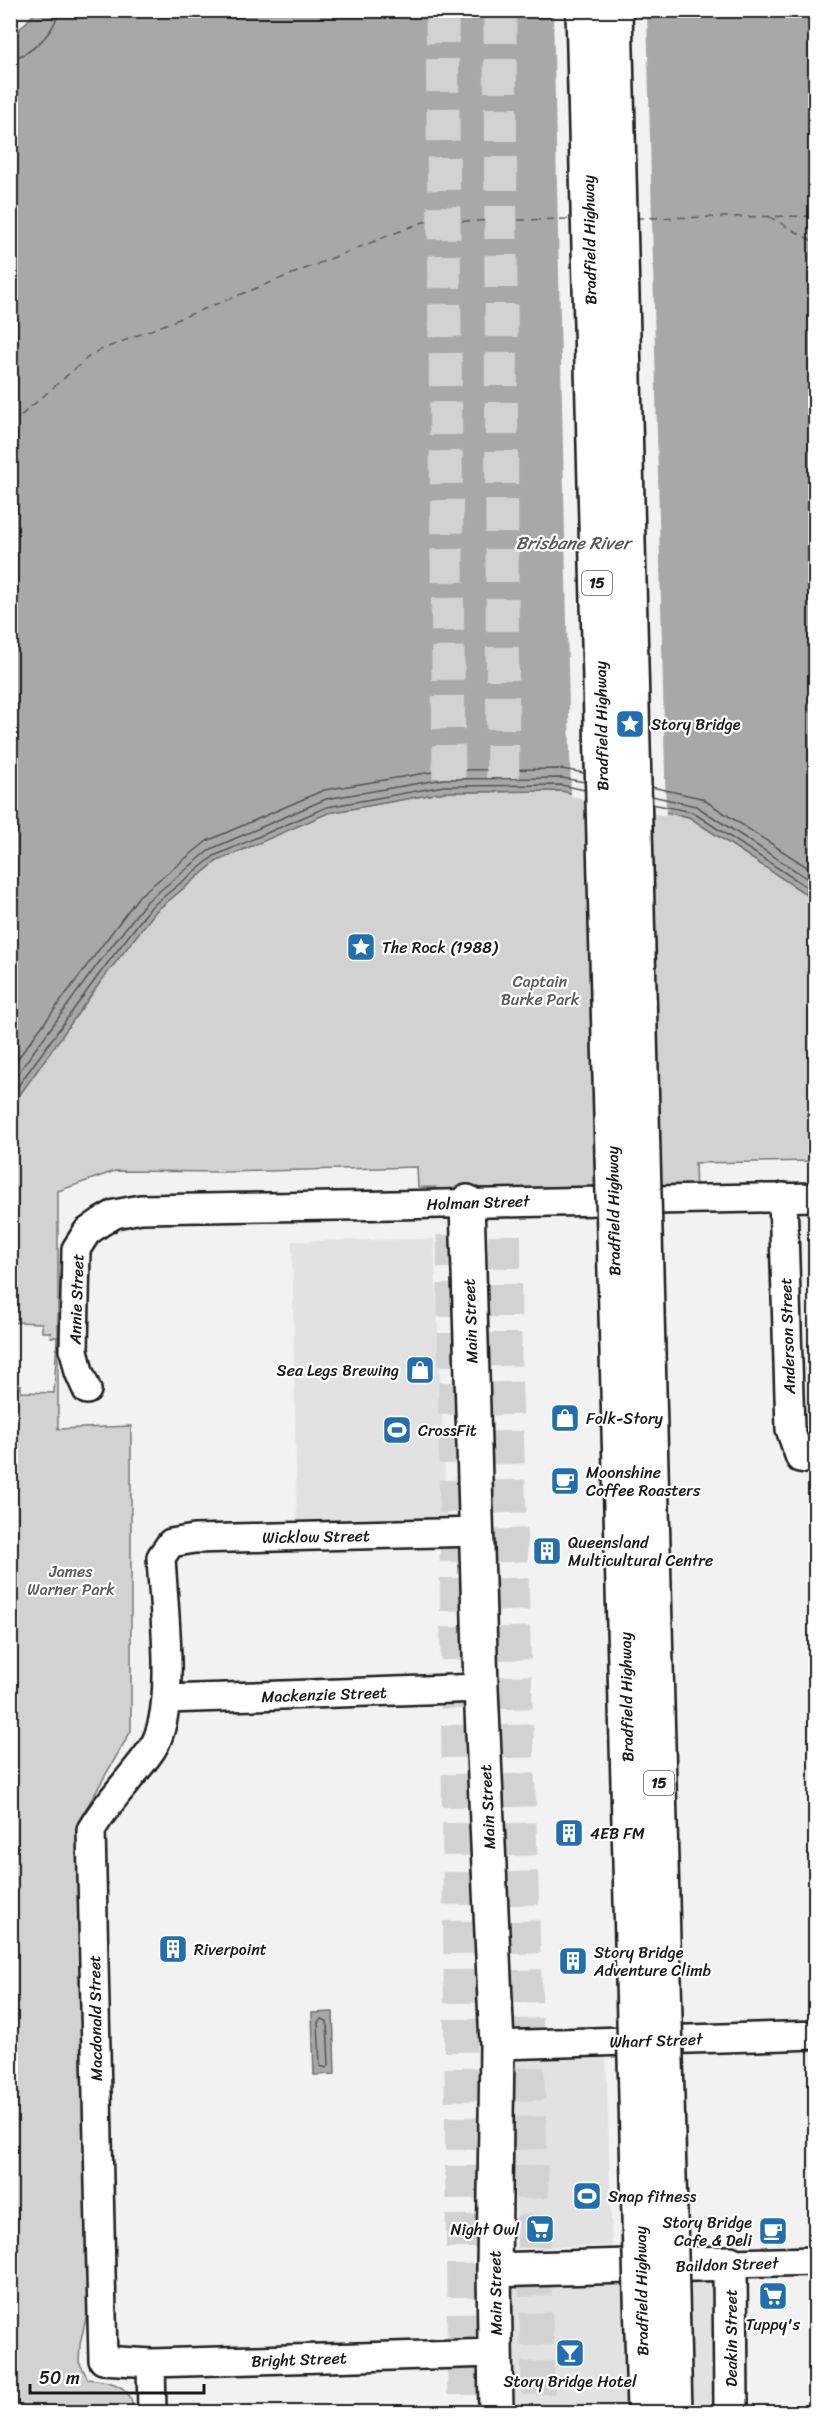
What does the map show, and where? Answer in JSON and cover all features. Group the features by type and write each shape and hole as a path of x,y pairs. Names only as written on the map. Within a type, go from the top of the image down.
{"main road":[{"name":"Bradfield Highway","path":"583,10 644,2412"},
{"name":"Bradfield Highway","path":"615,10 675,2412"},
{"name":"Main Street","path":"466,1202 478,1532 481,1688 497,2045 494,2270 496,2412"},
{"name":"Baildon Street","path":"494,2270 730,2264"},
{"name":"Deakin Street","path":"730,2264 731,2412"}],"street":[{"name":"Anderson Street","path":"783,1197 790,1429 800,1458 816,1460"},
{"name":"Holman Street","path":"141,1209 347,1208 466,1202 816,1197"},
{"name":"Annie Street","path":"87,1390 79,1372 74,1350 76,1250 87,1232 100,1222 115,1214 141,1209"},
{"name":"Wicklow Street","path":"167,1700 161,1557 171,1543 194,1539 478,1532"},
{"name":"Mackenzie Street","path":"167,1700 481,1688"},
{"name":"Macdonald Street","path":"103,2360 91,1830 105,1805 152,1749 160,1735 167,1700"},
{"name":"Wharf Street","path":"497,2045 816,2035"},
{"name":"Baildon Street","path":"730,2264 816,2261"},
{"name":"Bright Street","path":"103,2360 151,2363 495,2353"},
{"path":"151,2363 152,2412"}],"shaded area":[{"path":"434,1239 447,1522 297,1528 292,1241"},
{"path":"606,2056 612,2246 517,2247 511,2060"},
{"path":"714,2282 716,2412 515,2412 511,2287"}],"green space":[{"name":"Captain Burke Park","path":"561,791 689,817 815,900 815,1161 695,1163 696,1192 418,1187 417,1167 225,1172 115,1171 58,1191 58,1429 131,1426 131,1731 84,1812 78,1833 89,2305 80,2344 79,2362 88,2379 112,2383 125,2390 132,2403 133,2412 11,2412 10,1385 21,1385 21,1392 54,1393 57,1337 51,1337 50,1332 42,1332 42,1323 16,1322 11,1325 11,1107 104,977 156,911 217,861 328,813 445,792"}],"water":[{"name":"Brisbane River","path":"38,10 815,11 815,900 689,817 561,791 445,792 328,813 217,861 156,911 104,977 11,1107 11,38"},
{"path":"333,2012 335,2074 314,2075 312,2013"}],"pier":[{"name":"Story Bridge","path":"553,11 647,11 666,816 571,796"}],"ferry route":[{"path":"768,216 816,243"},
{"path":"636,218 816,216"},
{"path":"10,425 93,353 423,222 572,219"}],"tunnel":[{"path":"442,10 464,2412"},
{"path":"500,10 505,1364 539,2412"}],"place":[{"name":"Story Bridge","path":"630,724"},
{"name":"The Rock (1988)","path":"361,947"},
{"name":"Sea Legs Brewing","path":"420,1370"},
{"name":"Folk-Story","path":"565,1418"},
{"name":"CrossFit","path":"397,1430"},
{"name":"Moonshine Coffee Roasters","path":"565,1481"},
{"name":"Queensland Multicultural Centre","path":"547,1551"},
{"name":"4EB FM","path":"569,1833"},
{"name":"Riverpoint","path":"173,1949"},
{"name":"Story Bridge Adventure Climb","path":"573,1961"},
{"name":"Snap fitness","path":"587,2196"},
{"name":"Night Owl","path":"540,2229"},
{"name":"Story Bridge Cafe & Deli","path":"773,2231"},
{"name":"Tuppy's","path":"773,2296"},
{"name":"Story Bridge Hotel","path":"570,2353"}],"park label":[{"name":"James Warner Park","path":"71,1580"}]}
